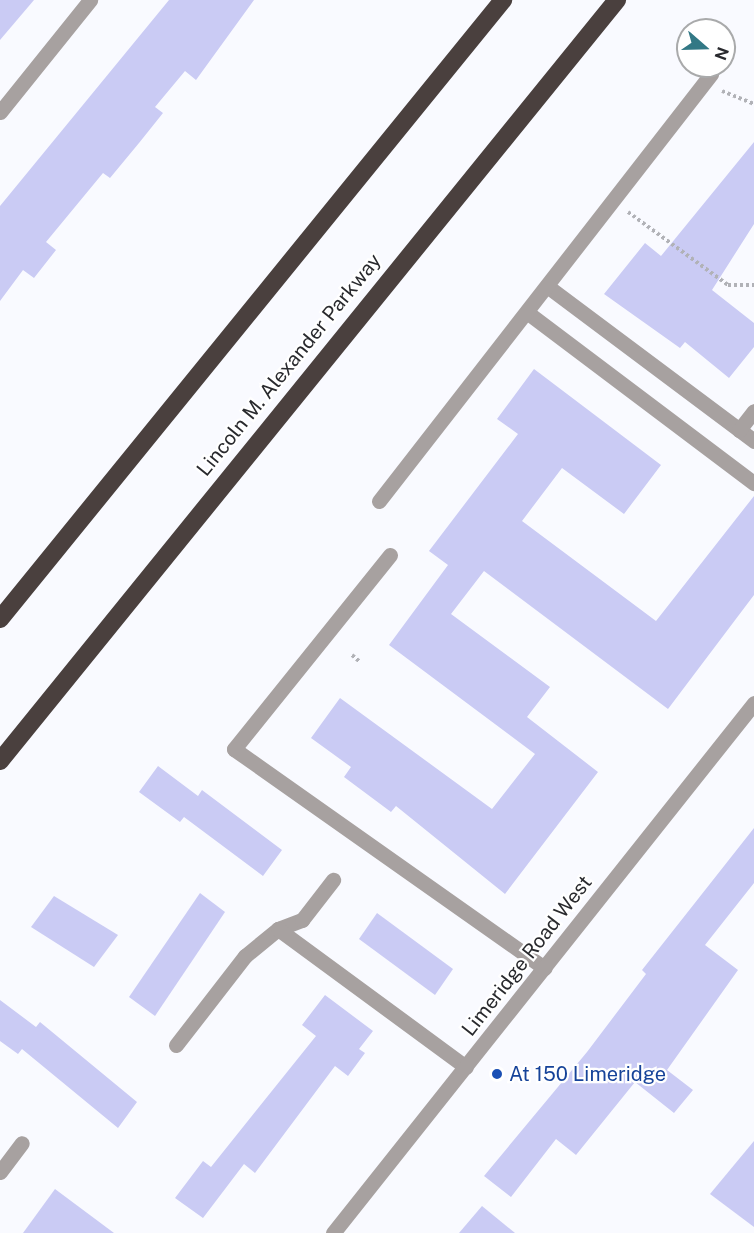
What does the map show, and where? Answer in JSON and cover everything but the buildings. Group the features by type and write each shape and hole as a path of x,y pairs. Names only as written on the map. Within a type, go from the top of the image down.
{"highway":[{"path":"0,619 502,0"},
{"name":"Lincoln M. Alexander Parkway","path":"0,761 617,0"}],"street":[{"path":"0,112 90,0"},
{"path":"379,501 528,314 547,286 708,78"},
{"path":"547,286 754,441"},
{"path":"528,314 754,483"},
{"path":"739,430 754,411"},
{"path":"390,555 234,749 544,968"},
{"name":"Limeridge Road West","path":"333,1233 754,704"},
{"path":"176,1045 245,956 278,928 302,920 333,880"},
{"path":"278,928 466,1067"},
{"path":"0,1172 22,1143"}],"path":[{"path":"712,78 715,87 754,104"},
{"path":"613,201 728,285 754,285"},
{"path":"352,655 360,662"}],"place":[{"name":"At 150 Limeridge","path":"497,1074"}]}
